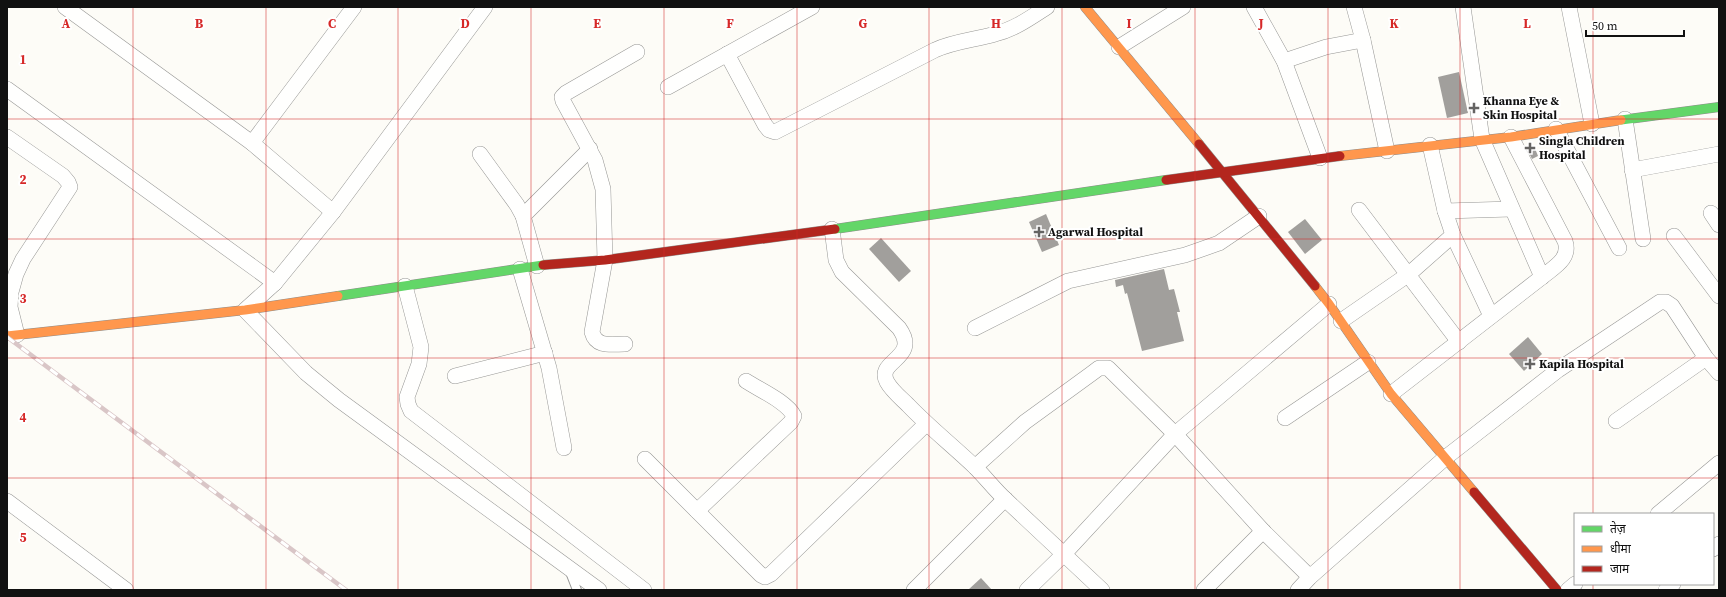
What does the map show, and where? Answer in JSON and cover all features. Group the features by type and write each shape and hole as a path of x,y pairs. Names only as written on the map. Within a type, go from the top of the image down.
{"main road":[{"path":"1085,7 1259,216 1329,304 1391,394 1557,590"},
{"path":"12,336 245,310 537,266 605,260 832,229 1320,158 1511,137 1625,119 1719,107"}],"street":[{"path":"65,7 252,143 333,212"},
{"path":"252,143 354,7"},
{"path":"484,7 333,212 274,283 245,310 306,373 339,400 599,590"},
{"path":"668,87 812,7"},
{"path":"727,54 764,125 769,130 775,132 948,44 1008,30 1023,23 1047,7"},
{"path":"1119,47 1183,7"},
{"path":"1354,7 1363,40 1387,151"},
{"path":"1463,7 1482,139 1511,209 1542,277"},
{"path":"1569,7 1592,124"},
{"path":"1257,8 1284,61 1320,158"},
{"path":"1284,61 1326,47 1363,40"},
{"path":"626,344 602,343 596,341 593,337 592,332 605,260 603,189 600,173 590,149 563,102 562,97 566,93 637,52"},
{"path":"7,89 274,283"},
{"path":"1625,119 1643,239"},
{"path":"1556,129 1620,248"},
{"path":"7,137 63,176 70,187 23,259 16,274 11,292 10,307 12,336"},
{"path":"1391,394 1562,261 1568,249 1511,137"},
{"path":"1430,145 1445,211 1453,235 1491,316"},
{"path":"523,216 590,149"},
{"path":"480,154 517,204 523,216 537,266"},
{"path":"1632,170 1719,154"},
{"path":"1445,211 1511,209"},
{"path":"1359,210 1409,274 1459,342"},
{"path":"974,328 1068,281 1185,255 1219,243 1259,216"},
{"path":"832,229 836,260 842,272 899,328 905,336 906,343 902,352 886,368 886,381 891,388 926,424 975,467 1006,500 1102,590"},
{"path":"1341,321 1409,274 1453,235"},
{"path":"1674,236 1719,296"},
{"path":"520,269 545,353 564,448"},
{"path":"405,286 421,347 419,364 407,397 411,410 435,431 644,590"},
{"path":"1298,590 1310,577 1445,458 1558,370 1660,302 1666,302 1672,306 1706,358 1719,373"},
{"path":"1027,590 1064,554 1174,434 1329,304"},
{"path":"455,376 545,353"},
{"path":"1616,421 1706,358"},
{"path":"1285,418 1368,362"},
{"path":"975,467 1025,422 1099,368 1108,368 1174,434 1263,531 1310,577"},
{"path":"697,511 791,422 794,416 791,410 746,381"},
{"path":"645,459 761,575 768,577 926,424"},
{"path":"1659,513 1719,463"},
{"path":"914,590 1006,500"},
{"path":"7,501 126,590"},
{"path":"1204,590 1263,531"}],"lane":[{"path":"568,568 577,590"}],"building":[{"path":"1459,72 1468,113 1447,118 1438,77"},
{"path":"1534,146 1538,156 1532,159 1526,147"},
{"path":"1046,214 1059,245 1042,252 1029,222"},
{"path":"1305,219 1322,240 1305,254 1288,232"},
{"path":"881,238 911,271 899,282 869,249"},
{"path":"1164,269 1169,290 1174,289 1180,312 1177,312 1184,341 1142,351 1127,293 1125,294 1123,285 1116,287 1115,280"},
{"path":"1528,337 1542,354 1524,371 1509,354"},
{"path":"981,578 992,590 968,590"}],"railway":[{"path":"7,337 346,590"}],"traffic: fast":[{"path":"1621,120 1719,107"},
{"path":"835,229 1166,180"},
{"path":"338,296 543,265"}],"traffic: slow":[{"path":"1085,7 1199,144"},
{"path":"1340,156 1511,137 1621,120"},
{"path":"1315,286 1391,394 1474,492"},
{"path":"7,336 245,310 338,296"}],"traffic: jam":[{"path":"1199,144 1315,286"},
{"path":"1166,180 1340,156"},
{"path":"543,265 605,260 835,229"},
{"path":"1474,492 1557,590"}],"place":[{"name":"Khanna Eye & Skin Hospital","path":"1474,108"},
{"name":"Singla Children Hospital","path":"1530,148"},
{"name":"Agarwal Hospital","path":"1039,232"},
{"name":"Kapila Hospital","path":"1530,364"}]}
